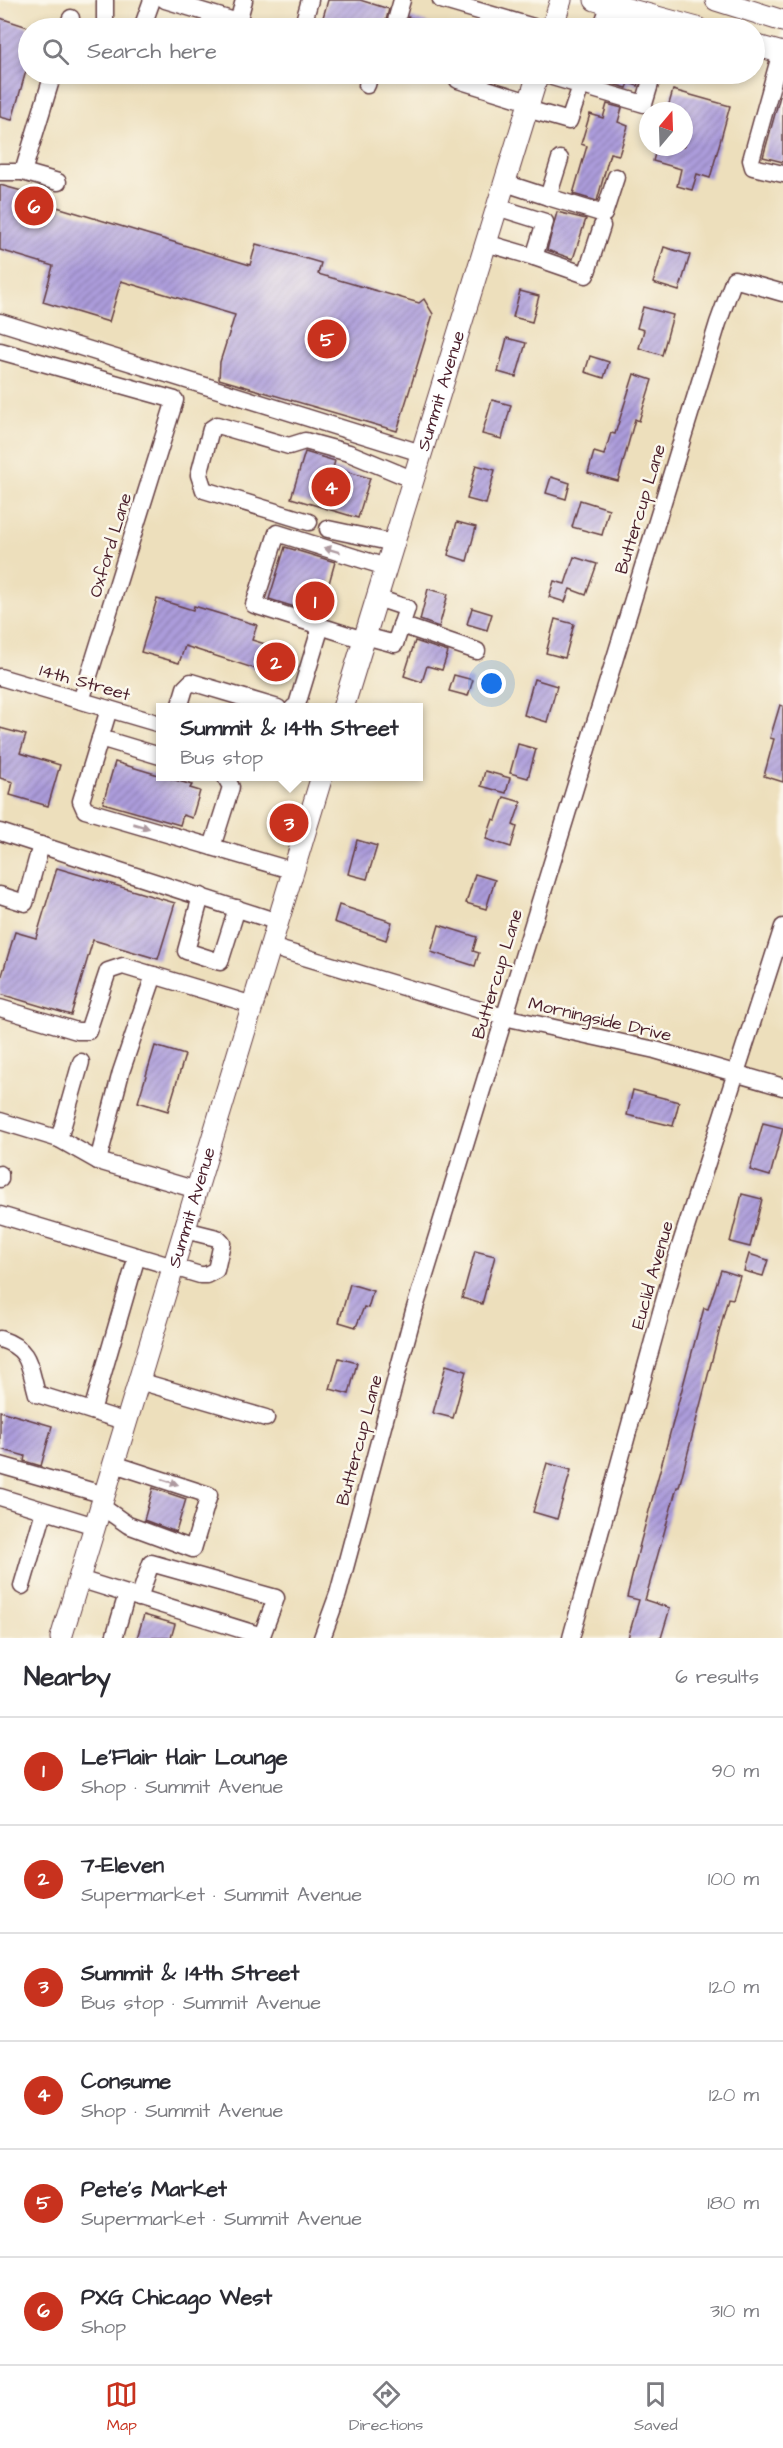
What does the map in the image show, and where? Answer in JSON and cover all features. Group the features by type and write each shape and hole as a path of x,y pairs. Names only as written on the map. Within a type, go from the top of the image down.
{"main road":[{"path":"555,18 561,0"},
{"path":"725,1 783,21"},
{"path":"603,2 648,18"},
{"path":"765,48 782,53"},
{"name":"Summit Avenue","path":"345,703 536,84"},
{"name":"Summit Avenue","path":"61,1638 321,781"}],"street":[{"path":"105,0 105,18"},
{"path":"146,18 152,0"},
{"path":"165,0 217,18"},
{"path":"239,18 244,0"},
{"path":"304,18 309,0"},
{"path":"397,18 402,0"},
{"path":"440,0 502,18"},
{"path":"602,18 603,2"},
{"path":"782,53 751,160 753,167 783,174"},
{"path":"23,172 50,84"},
{"path":"469,84 569,121 581,84"},
{"path":"595,84 644,104 650,84"},
{"path":"548,197 560,159"},
{"path":"0,172 23,172 58,182"},
{"path":"505,183 604,214 616,177"},
{"path":"497,207 545,222 534,257"},
{"path":"486,243 586,275 602,226"},
{"name":"Buttercup Lane","path":"322,1638 338,1594 414,1311 718,323 734,279 783,293"},
{"path":"0,322 422,453"},
{"name":"Oxford Lane","path":"0,351 175,400 81,701"},
{"path":"309,522 204,490 199,475 212,429 217,425 289,446 305,441 349,453 414,480"},
{"path":"328,529 394,543"},
{"path":"377,598 407,608 395,644 321,626 254,605 277,533 386,567"},
{"path":"401,625 477,651"},
{"path":"298,703 321,626"},
{"name":"14th Street","path":"0,677 156,723"},
{"path":"180,703 185,688 191,682 261,703"},
{"path":"109,709 81,801 85,810 294,871"},
{"path":"100,738 156,755"},
{"path":"212,847 231,787 227,781"},
{"path":"0,832 278,922"},
{"path":"0,895 25,903 41,845"},
{"path":"201,896 186,951 220,962 237,908"},
{"name":"Euclid Avenue","path":"571,1638 674,1265 734,1072 783,927"},
{"name":"Morningside Drive","path":"271,948 504,1017 655,1050 783,1087"},
{"path":"0,1008 77,1031 88,1031 108,971 123,966 253,1005"},
{"path":"98,1161 121,1072 154,975"},
{"path":"59,1139 81,1062"},
{"path":"0,1121 59,1139 98,1161 197,1190"},
{"path":"0,1215 174,1267 206,1275 216,1270 222,1250 220,1240 185,1230"},
{"path":"92,1411 137,1256"},
{"path":"0,1339 14,1343 25,1353 37,1394 127,1422"},
{"path":"139,1381 266,1418"},
{"path":"0,1465 100,1509 128,1525 193,1549 209,1495 114,1464"},
{"path":"0,1497 44,1510 100,1509"},
{"path":"22,1586 44,1510"},
{"path":"79,1579 133,1596 261,1637 276,1598 151,1563 133,1596 114,1638"}],"building":[{"path":"328,0 360,0 389,9 387,18 323,18"},
{"path":"0,18 18,24 18,84 22,84 12,120 0,117"},
{"path":"613,84 629,84 627,88"},
{"path":"673,90 730,106 710,178 697,174 692,190 677,186 681,169 653,161 654,156 693,156 693,102 670,102"},
{"path":"780,96 783,96 783,162 763,157"},
{"path":"607,104 622,108 618,122 628,126 619,155 610,153 597,201 573,194 587,146 581,144 590,114 603,118"},
{"path":"0,185 29,193 27,198 250,265 256,244 321,263 318,274 419,303 424,299 433,314 397,431 219,379 220,362 235,315 121,281 109,322 43,302 53,266 0,250"},
{"path":"557,212 586,219 573,259 547,250"},
{"path":"664,247 690,255 679,291 653,283"},
{"path":"520,291 539,296 532,322 513,317"},
{"path":"643,307 673,315 662,355 639,348 644,330 637,328"},
{"path":"507,338 526,343 516,377 498,372"},
{"path":"590,356 609,362 604,378 585,372"},
{"path":"634,374 652,380 639,421 635,419 618,481 588,473 594,452 604,455 611,433 615,434"},
{"path":"492,400 511,405 502,439 482,434"},
{"path":"305,452 335,461 333,468 370,478 358,518 291,498"},
{"path":"476,465 495,470 486,504 467,499"},
{"path":"551,477 570,483 566,499 546,493"},
{"path":"580,500 609,509 602,535 572,527"},
{"path":"457,522 476,527 467,561 448,555"},
{"path":"285,547 335,562 320,615 269,599"},
{"path":"574,557 597,564 586,595 570,589 565,602 549,597 554,581 565,584"},
{"path":"428,589 448,594 439,627 420,620"},
{"path":"157,599 193,610 194,606 257,625 252,640 291,652 284,678 185,646 179,663 141,652"},
{"path":"472,608 492,614 487,630 467,624"},
{"path":"555,619 574,624 565,658 546,653"},
{"path":"415,641 448,652 442,670 427,666 422,682 404,676"},
{"path":"454,675 473,680 468,696 449,691"},
{"path":"534,679 557,686 547,722 524,715"},
{"path":"780,705 783,706 783,782 764,776 774,739 770,738"},
{"path":"0,728 26,735 20,753 60,765 48,806 10,795 13,782 0,778"},
{"path":"518,744 536,749 528,778 510,773"},
{"path":"115,762 156,774 156,781 179,781 192,785 190,788 200,791 192,818 183,815 180,825 103,803"},
{"path":"485,771 510,778 506,793 481,786"},
{"path":"504,797 521,802 513,825 517,827 511,847 486,839"},
{"path":"357,840 377,846 367,879 348,874"},
{"path":"57,868 175,903 158,959 93,940 71,1015 0,994 0,982 15,932 36,938"},
{"path":"475,874 495,880 486,909 466,903"},
{"path":"339,905 392,922 386,940 334,922"},
{"path":"439,925 477,937 473,951 479,953 475,966 431,952"},
{"path":"155,1046 185,1055 168,1111 138,1102"},
{"path":"633,1090 679,1102 673,1126 627,1115"},
{"path":"763,1123 783,1128 770,1176 750,1170"},
{"path":"742,1194 762,1199 750,1247 730,1242"},
{"path":"475,1251 495,1256 482,1304 462,1298"},
{"path":"749,1254 768,1260 763,1276 744,1271"},
{"path":"721,1270 740,1276 733,1299 728,1298 679,1487 677,1487 645,1600 670,1608 661,1638 628,1638 639,1600 627,1597 640,1544 704,1308 708,1309"},
{"path":"350,1284 373,1291 368,1308 364,1307 356,1327 339,1322"},
{"path":"339,1358 357,1363 349,1394 330,1389"},
{"path":"446,1365 466,1371 453,1418 433,1413"},
{"path":"0,1411 52,1426 41,1466 24,1461 25,1456 0,1449"},
{"path":"547,1463 571,1470 557,1519 533,1512"},
{"path":"153,1488 186,1499 176,1532 144,1520"},
{"path":"144,1615 175,1624 171,1638 137,1638"}],"place":[{"name":"PXG Chicago West","path":"34,206"},
{"name":"Pete's Market","path":"327,339"},
{"name":"Consume","path":"331,487"},
{"name":"Le’Flair Hair Lounge","path":"315,601"},
{"name":"7-Eleven","path":"276,662"},
{"name":"Summit & 14th Street","path":"289,823"}]}
